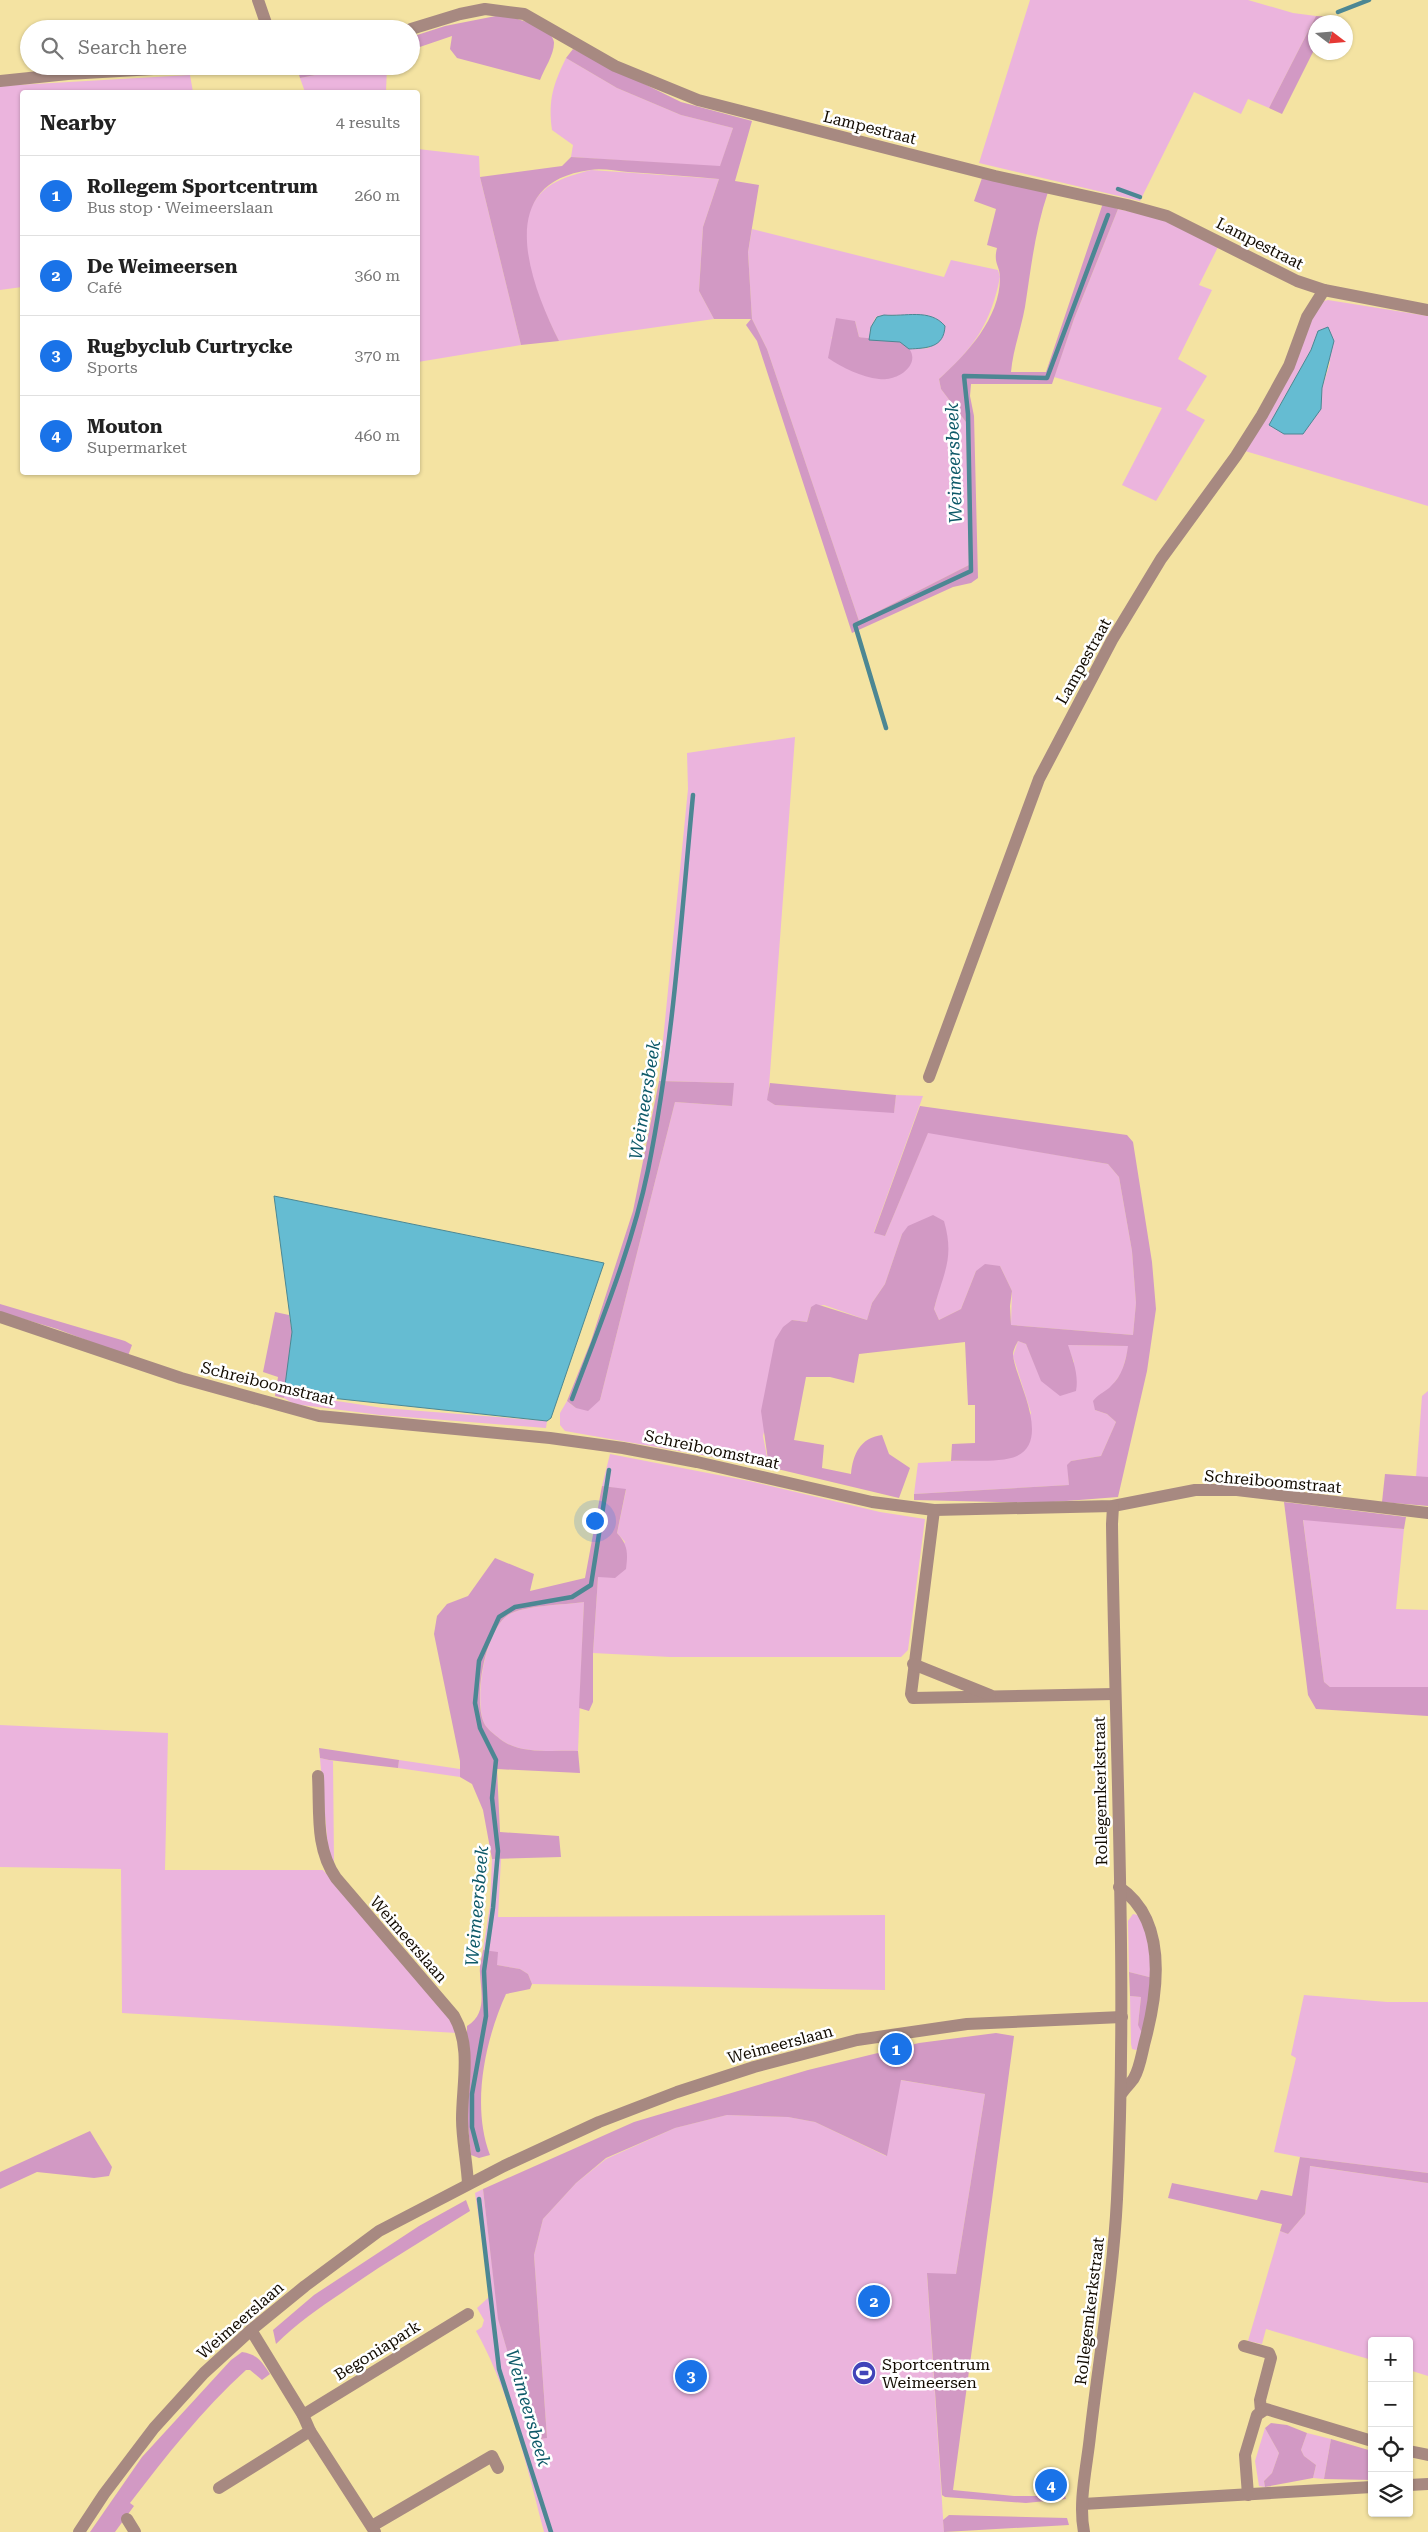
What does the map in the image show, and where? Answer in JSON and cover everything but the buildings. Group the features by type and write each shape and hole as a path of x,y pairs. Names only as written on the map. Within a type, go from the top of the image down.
{"street":[{"path":"258,0 265,20"},
{"name":"Lampestraat","path":"420,26 484,9 524,14 615,66 698,100 995,176 1168,216 1297,281 1324,290 1428,310"},
{"path":"0,81 58,75"},
{"name":"Lampestraat","path":"929,1077 1039,779 1112,640 1161,559 1236,456 1262,415 1289,366 1307,317 1324,290"},
{"name":"Schreiboomstraat","path":"0,1316 181,1378 319,1416 550,1438 623,1448 707,1464 872,1502 934,1510 1114,1506 1196,1490 1237,1490 1428,1513"},
{"name":"Rollegemkerkstraat","path":"1084,2532 1083,2504 1114,2238 1122,2093 1122,2016 1114,1694 1112,1524 1114,1506"},
{"name":"Rollegemkerkstraat","path":"934,1510 913,1664 911,1694 913,1698 1114,1694"},
{"name":"Rollegemkerkstraat","path":"913,1664 994,1697"},
{"name":"Weimeerslaan","path":"318,1776 321,1848 326,1864 454,2016 461,2029 465,2056 462,2121 468,2184"},
{"name":"Rollegemkerkstraat","path":"1119,1887 1129,1893 1146,1920 1153,1941 1156,1996 1134,2078 1122,2093"},
{"name":"Weimeerslaan","path":"79,2532 104,2494 154,2428 204,2373 251,2330 305,2286 379,2231 468,2184 599,2122 754,2067 848,2043 968,2024 1122,2016"},
{"name":"Begoniapark","path":"303,2415 468,2314"},
{"path":"251,2330 303,2415 310,2431 374,2529 492,2456 498,2468"},
{"path":"1244,2346 1269,2353 1271,2358 1260,2400 1261,2411"},
{"path":"1248,2495 1245,2455 1257,2415 1261,2411 1266,2409 1368,2439"},
{"path":"219,2488 310,2431"},
{"path":"1413,2452 1428,2454"},
{"path":"1413,2485 1428,2484"},
{"path":"1083,2504 1368,2487"},
{"path":"127,2519 135,2532"}],"shaded area":[{"path":"1030,0 1248,0 1293,13 1308,15 1308,32 1269,108 1248,99 1241,114 1194,92 1140,201 979,163"},
{"path":"501,15 541,28 553,38 554,43 540,80 457,58 450,49 452,36 420,47 420,34 445,26"},
{"path":"1308,32 1309,60 1282,114 1269,108"},
{"path":"573,49 681,102 752,121 735,181 759,185 748,252 752,319 767,349 859,621 969,565 966,422 941,389 939,379 971,347 988,321 999,293 1000,274 996,261 997,248 987,245 996,209 974,201 982,178 1048,192 1031,263 1025,307 1011,372 1046,372 1103,203 1118,209 1074,319 1052,384 971,384 970,396 974,416 978,578 971,583 953,587 852,633 757,341 746,325 751,319 714,319 699,291 703,227 719,179 595,169 559,179 540,194 529,215 527,239 530,265 538,292 559,341 521,345 480,177 562,166 571,157 720,166 733,128 681,115 617,88 566,58"},
{"path":"566,58 617,88 681,115 733,128 720,167 571,157 573,145 552,130 551,119 551,101 558,76"},
{"path":"190,75 193,90 20,90 20,287 0,290 0,86"},
{"path":"299,75 315,75 300,78"},
{"path":"315,75 387,75 386,90 304,90 300,78"},
{"path":"420,149 479,156 480,177 521,345 420,362"},
{"path":"591,170 719,179 703,227 699,291 714,319 559,341 543,307 530,266 526,245 526,225 531,207 542,192 565,178"},
{"path":"1118,209 1159,218 1218,247 1199,285 1212,290 1178,359 1207,376 1186,410 1205,420 1156,501 1122,485 1162,408 1054,377 1074,319"},
{"path":"752,229 944,277 951,260 998,270 1000,277 992,308 979,334 962,356 939,379 941,389 966,422 969,565 859,621 767,349 752,319 748,252","holes":["884,315 927,315 929,348 909,349 911,358 831,338 855,321 859,337 869,340 871,327 876,317"]},
{"path":"1328,300 1428,316 1428,506 1245,451 1313,317 1324,301","holes":["1318,331 1330,363 1322,388 1321,409 1276,412 1311,350"]},
{"path":"836,318 855,321 859,337 887,339 902,343 909,349 912,355 912,362 909,368 896,377 879,379 852,372 828,358"},
{"path":"795,737 768,1100 775,1105 894,1112 896,1095 923,1096 874,1232 885,1236 928,1132 1108,1164 1119,1177 1132,1251 1136,1303 1133,1335 1011,1325 1012,1291 1000,1266 976,1271 961,1309 939,1320 934,1309 939,1289 902,1234 885,1284 872,1303 867,1320 824,1305 811,1307 807,1322 792,1320 763,1436 769,1467 565,1431 560,1425 560,1413 567,1401 576,1408 600,1400 675,1102 732,1106 733,1083 659,1081 688,789 687,753"},
{"path":"659,1081 734,1083 732,1106 675,1102 600,1400 588,1411 576,1408 567,1401 591,1341 633,1211"},
{"path":"770,1083 896,1095 894,1113 775,1105 767,1100"},
{"path":"920,1106 1127,1135 1133,1142 1152,1262 1156,1309 1147,1371 1118,1497 1040,1503 914,1500 914,1494 1069,1485 1067,1465 1071,1461 1101,1456 1116,1422 1107,1414 1095,1410 1093,1401 1118,1378 1125,1363 1128,1346 1068,1345 1074,1362 1077,1385 1076,1391 1060,1396 1041,1381 1026,1344 1018,1341 1013,1355 1029,1408 1032,1423 1031,1436 1027,1448 1017,1456 1003,1460 985,1461 951,1461 952,1444 975,1443 975,1405 968,1405 965,1342 859,1354 854,1383 830,1377 806,1377 794,1440 824,1445 822,1468 851,1474 859,1448 868,1440 882,1435 889,1454 910,1468 899,1498 769,1467 761,1411 775,1340 783,1327 792,1320 807,1322 811,1307 816,1304 867,1320 872,1303 885,1284 902,1234 908,1226 933,1215 944,1221 948,1246 946,1266 934,1309 939,1320 961,1309 976,1271 985,1264 1000,1266 1012,1291 1010,1306 1011,1325 1133,1335 1136,1303 1132,1251 1119,1177 1108,1164 928,1133 885,1236 874,1233"},
{"path":"0,1304 125,1341 132,1345 128,1356 57,1329 0,1312"},
{"path":"275,1312 289,1315 292,1332 284,1398 275,1396 278,1377 263,1372"},
{"path":"1018,1341 1026,1344 1042,1381 1074,1362 1067,1345 1129,1346 1122,1372 1095,1410 1107,1414 1116,1422 1101,1456 1071,1461 1068,1465 1069,1485 914,1494 918,1463 1009,1458 1031,1413 1013,1356"},
{"path":"1428,1391 1428,1477 1416,1477 1422,1396"},
{"path":"284,1393 383,1408 547,1421 546,1428 380,1415 294,1404 284,1398"},
{"path":"610,1454 749,1481 880,1512 925,1519 908,1650 901,1657 670,1657 593,1653 598,1576 625,1542 617,1533 626,1490 602,1486"},
{"path":"1385,1474 1428,1477 1428,1506 1382,1502"},
{"path":"602,1486 626,1489 617,1533 625,1545 627,1558 626,1569 615,1578 598,1577 593,1653 593,1702 589,1711 579,1708 584,1602 534,1607 508,1615 500,1623 487,1649 481,1682 481,1712 484,1723 500,1739 508,1744 527,1750 578,1751 580,1773 497,1769 500,1832 559,1836 561,1857 492,1859 483,1810 472,1784 460,1777 460,1761 434,1634 437,1616 447,1604 468,1596 495,1558 534,1574 530,1591 585,1578"},
{"path":"1284,1502 1406,1517 1404,1529 1303,1520 1324,1682 1330,1687 1428,1687 1428,1716 1316,1709 1308,1695"},
{"path":"1303,1519 1404,1529 1396,1609 1428,1610 1428,1687 1330,1687 1324,1682"},
{"path":"584,1602 578,1751 527,1750 508,1744 487,1727 481,1712 481,1682 493,1635 500,1623 508,1615 515,1612 534,1607"},
{"path":"0,1725 168,1733 165,1870 323,1870 452,2020 457,2033 122,2013 121,1869 0,1867"},
{"path":"319,1748 399,1760 398,1768 320,1758"},
{"path":"320,1758 333,1761 334,1862 329,1860"},
{"path":"399,1760 460,1769 460,1777 398,1768"},
{"path":"492,1859 501,1859 498,1917 885,1915 885,1990 532,1984 528,1974 520,1969 497,1965 483,1950 490,1905"},
{"path":"1133,1914 1138,1915 1147,1933 1153,1978 1129,1972 1128,1921"},
{"path":"483,1950 498,1952 497,1965 520,1969 528,1974 532,1984 530,1989 506,1994 492,2032 483,2073 481,2095 484,2136 490,2155 479,2158 471,2155 466,2108 467,2026 478,2015 480,2009 482,1995 480,1967"},
{"path":"1129,1972 1153,1978 1145,2028 1141,2031 1138,2025 1141,1997 1130,1996"},
{"path":"1304,1995 1387,2002 1428,2002 1428,2173 1274,2152 1296,2058 1291,2055"},
{"path":"1130,1996 1141,1997 1138,2025 1145,2028 1139,2048 1136,2050 1132,2049 1131,2044"},
{"path":"996,2033 1014,2036 953,2490 1014,2496 1065,2496 1066,2499 1026,2503 945,2497 942,2495 927,2273 956,2274 985,2094 901,2080 887,2156 815,2122 788,2117 727,2115 675,2128 606,2158 576,2183 543,2219 534,2255 547,2438 533,2440 498,2319 483,2189 634,2122 808,2070 919,2043"},
{"path":"900,2080 985,2094 956,2274 927,2274 944,2532 544,2532 508,2403 488,2354 476,2331 482,2327 484,2320 477,2308 488,2298 490,2292 475,2193 483,2189 499,2322 533,2439 547,2438 534,2255 543,2219 576,2183 606,2159 675,2128 727,2115 788,2117 815,2122 886,2156"},
{"path":"90,2131 112,2167 109,2176 94,2178 37,2172 0,2189 0,2172"},
{"path":"1300,2157 1428,2173 1428,2183 1310,2166 1305,2214 1288,2234 1280,2231 1282,2224 1168,2198 1172,2183 1257,2200 1261,2190 1292,2196"},
{"path":"1309,2166 1428,2183 1428,2376 1413,2371 1413,2337 1368,2337 1368,2359 1266,2329 1262,2344 1248,2341 1280,2231 1288,2234 1305,2214"},
{"path":"466,2200 470,2211 358,2281 300,2323 276,2344 273,2330 314,2295 419,2226"},
{"path":"242,2352 259,2359 270,2374 262,2380 250,2370 246,2370 199,2417 171,2451 130,2503 134,2506 115,2532 90,2532 142,2457 231,2360"},
{"path":"1271,2423 1287,2425 1307,2433 1301,2450 1304,2456 1316,2465 1313,2478 1265,2487 1264,2481 1272,2473 1279,2453 1265,2428"},
{"path":"1265,2428 1279,2453 1272,2473 1264,2481 1265,2487 1259,2486 1255,2461"},
{"path":"1307,2433 1331,2439 1324,2479 1313,2478 1316,2465 1304,2456 1301,2450"},
{"path":"1331,2439 1368,2450 1368,2480 1324,2479"},
{"path":"949,2515 1067,2518 1069,2525 944,2532 943,2520"}],"water":[{"path":"917,314 932,317 939,320 945,326 944,333 938,343 922,348 909,349 900,342 869,340 871,327 877,317"},
{"path":"1328,327 1334,341 1322,388 1321,409 1303,434 1284,434 1269,425 1311,350 1318,331"},
{"path":"274,1196 604,1263 551,1418 547,1421 284,1393 292,1332"}],"waterway":[{"name":"Weimeersbeek","path":"1338,12 1369,0"},
{"name":"Weimeersbeek","path":"1118,189 1140,197"},
{"name":"Weimeersbeek","path":"886,728 855,625 971,571 968,414 964,376 1047,378 1108,215"},
{"name":"Weimeersbeek","path":"572,1399 624,1257 648,1170 657,1123 670,1030 693,795"},
{"name":"Weimeersbeek","path":"478,2150 472,2127 472,2094 486,2016 484,1971 493,1908 498,1851 492,1798 496,1760 480,1728 475,1703 479,1661 499,1617 515,1607 572,1597 591,1585 609,1470"},
{"name":"Weimeersbeek","path":"479,2199 499,2369 551,2532"}],"place":[{"name":"Rollegem Sportcentrum","path":"896,2049"},
{"name":"De Weimeersen","path":"874,2301"},
{"name":"Sportcentrum Weimeersen","path":"864,2373"},
{"name":"Rugbyclub Curtrycke","path":"691,2376"},
{"name":"Mouton","path":"1051,2485"}]}
